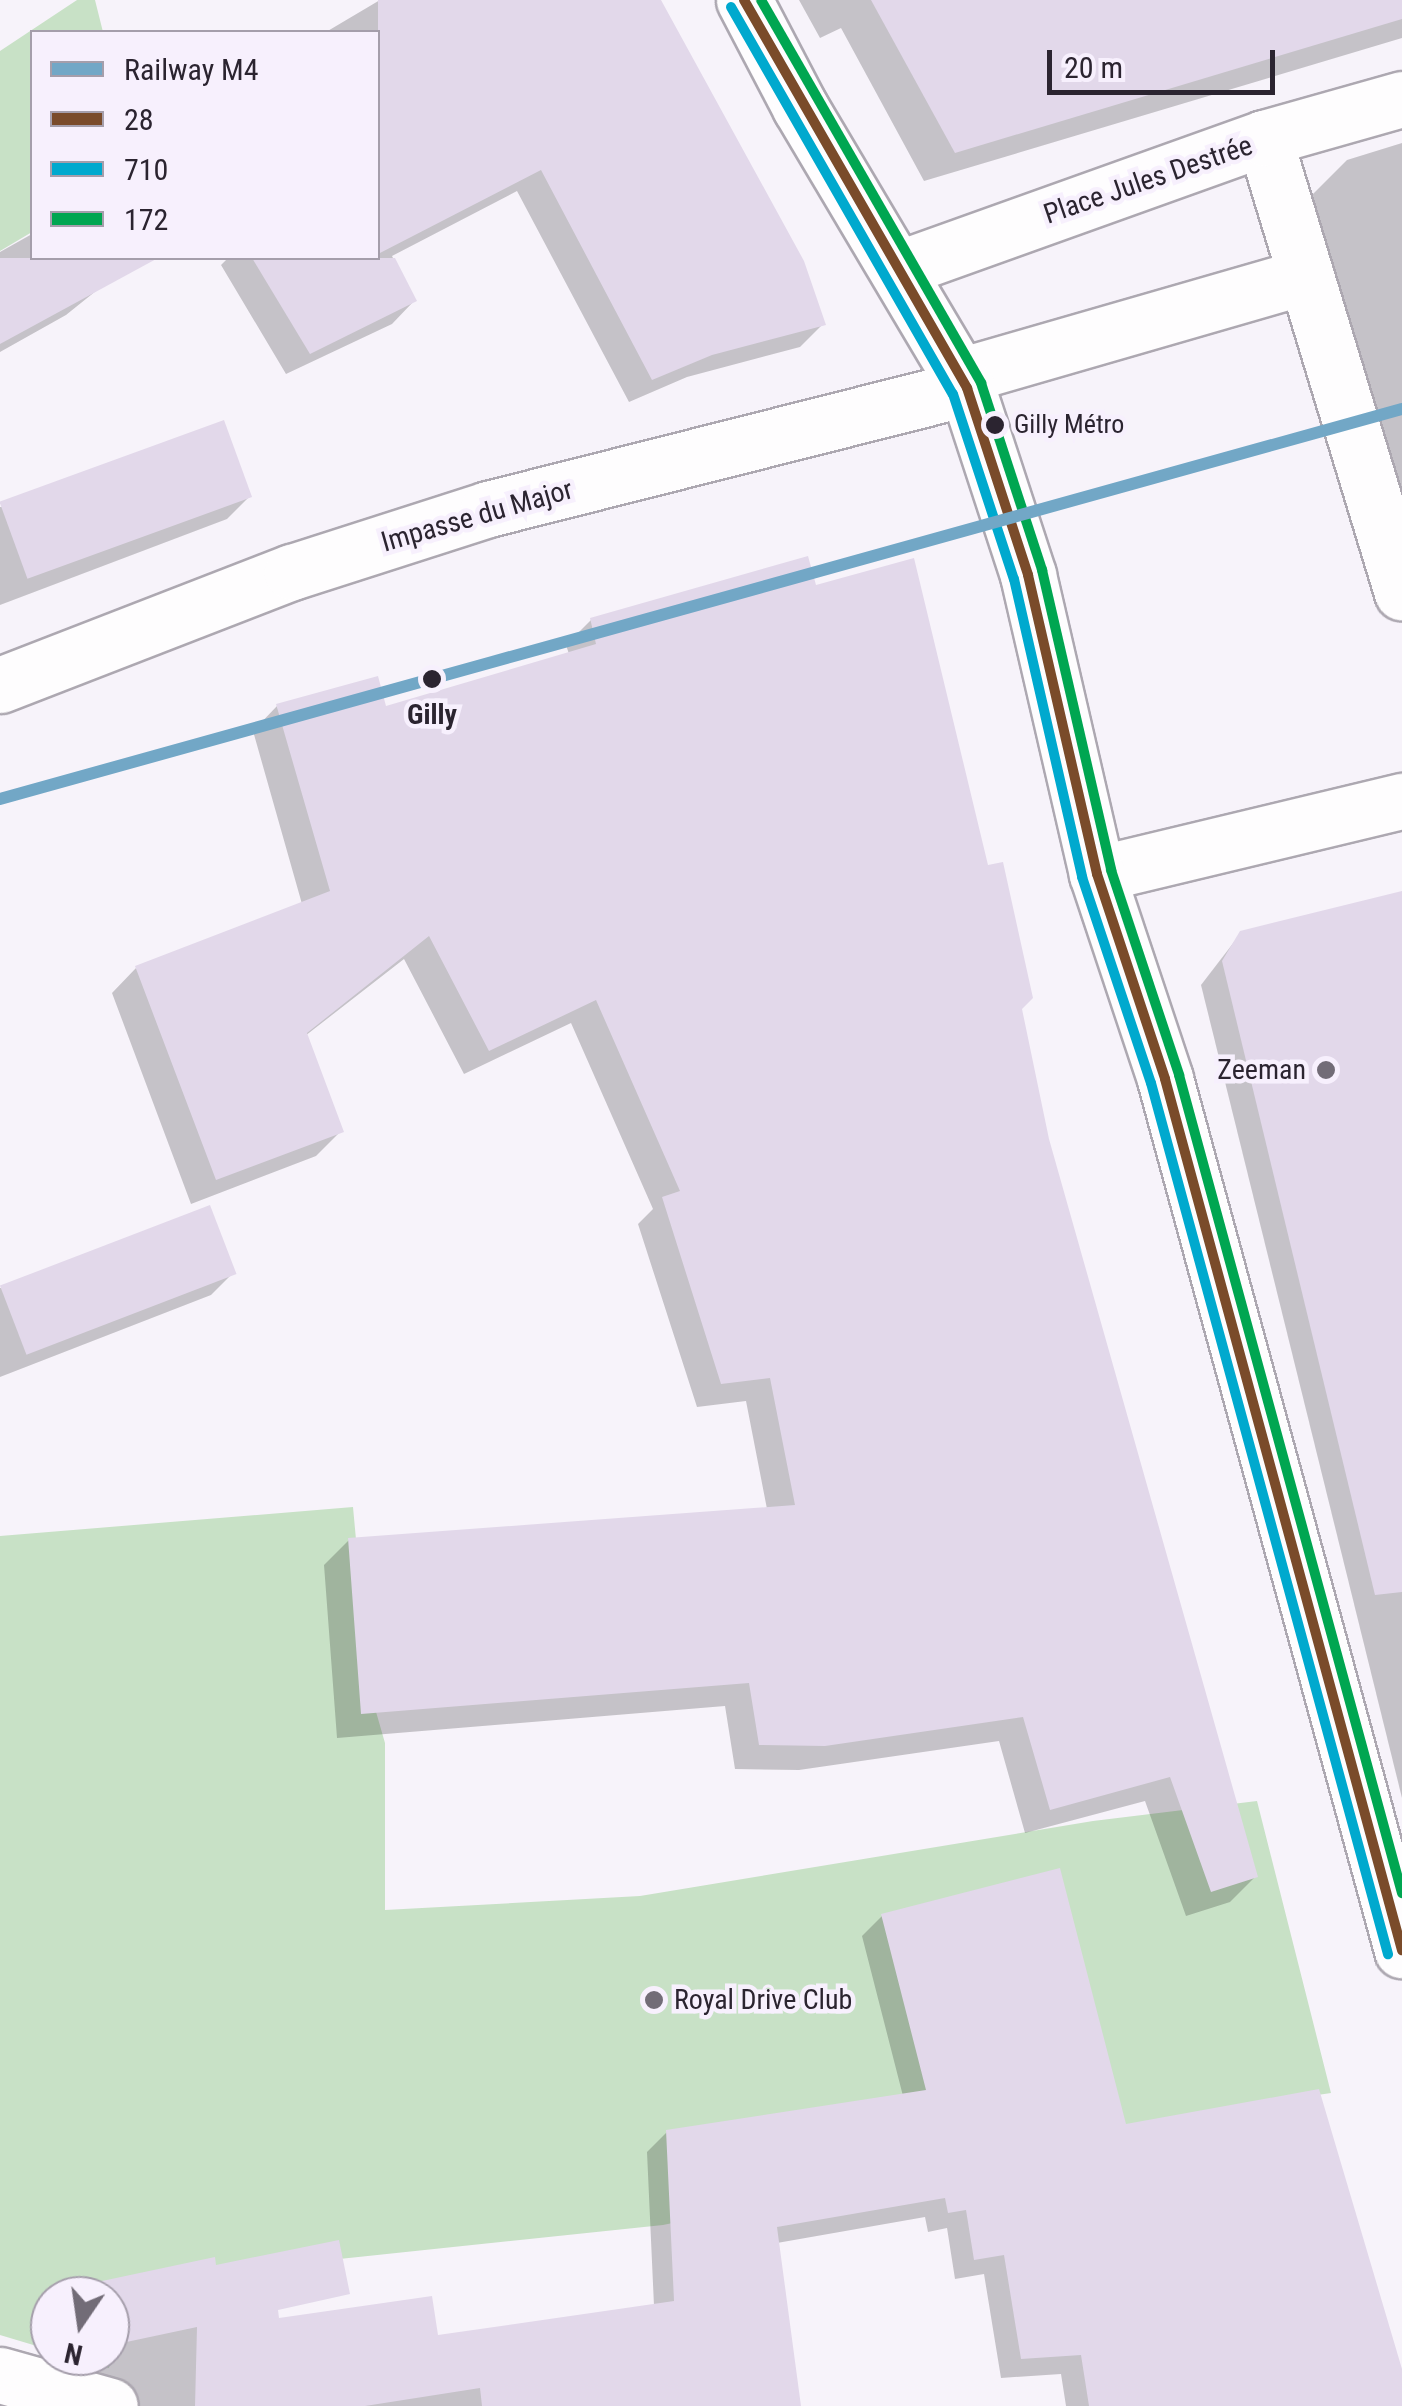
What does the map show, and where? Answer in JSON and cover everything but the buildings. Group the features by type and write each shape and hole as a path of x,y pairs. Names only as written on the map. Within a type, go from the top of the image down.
{"street":[{"path":"744,0 800,107 963,382 1028,575 1097,874 1166,1079 1402,1950"},
{"path":"1264,138 1402,100"},
{"name":"Place Jules Destrée","path":"898,269 1264,138 1402,593"},
{"path":"963,382 1306,276"},
{"name":"Impasse du Major","path":"0,685 292,572 488,510 963,382"},
{"path":"1097,874 1402,802"},
{"path":"0,2375 110,2406"}],"green space":[{"path":"77,0 95,0 102,30 32,30"},
{"path":"30,31 30,233 0,251 0,51"},
{"name":"Royal Drive Club","path":"353,1507 370,1691 385,1743 385,1910 640,1896 1093,1821 1257,1801 1331,2093 1190,2114 663,2225 130,2281 130,2276 30,2276 30,2344 0,2335 0,1536"}],"rail line":[{"name":"M4","path":"0,799 1402,409"}],"transit line":[{"name":"28","path":"744,0 967,388 1028,575 1097,874 1165,1079 1402,1950"},
{"name":"172","path":"761,0 981,383 1042,570 1111,870 1179,1075 1402,1893"},
{"name":"710","path":"731,7 953,394 1014,579 1082,877 1151,1083 1388,1954"}],"place":[{"name":"Gilly Métro","path":"995,425"},
{"name":"Gilly","path":"432,679"},
{"name":"Zeeman","path":"1326,1070"},
{"name":"Royal Drive Club","path":"654,2000"}]}
